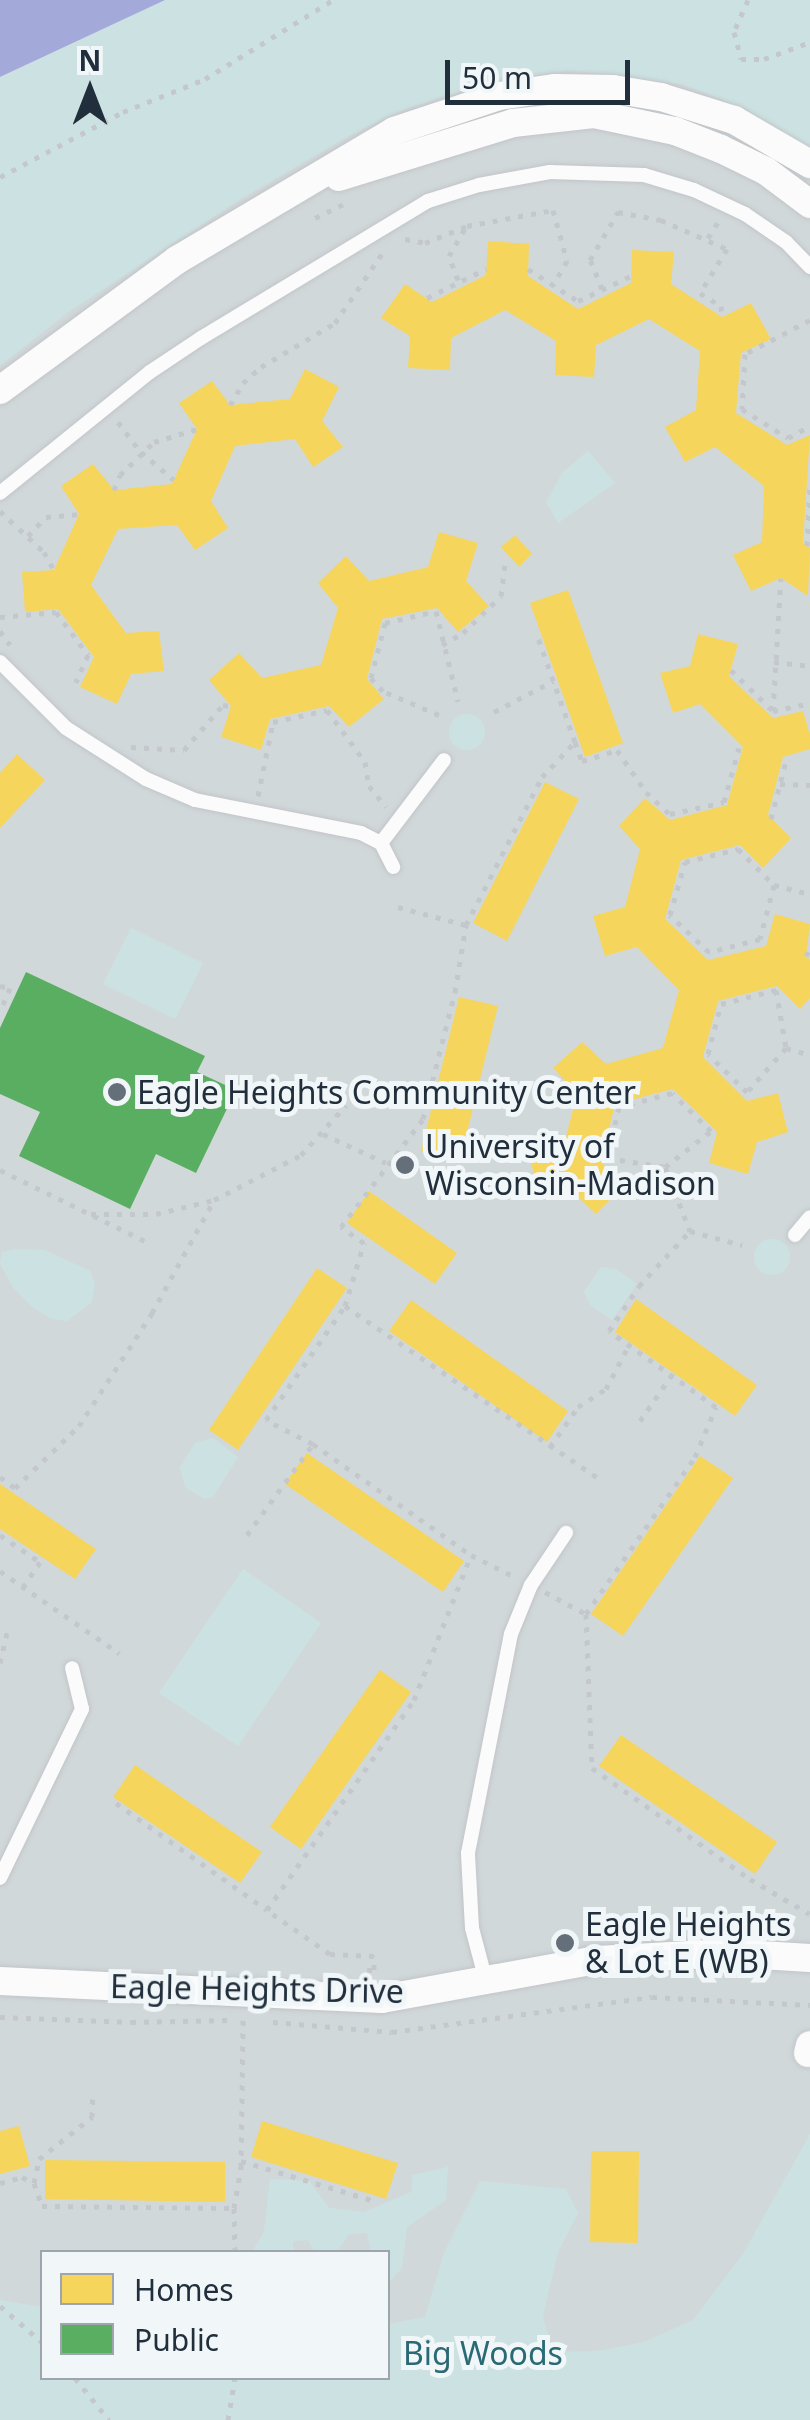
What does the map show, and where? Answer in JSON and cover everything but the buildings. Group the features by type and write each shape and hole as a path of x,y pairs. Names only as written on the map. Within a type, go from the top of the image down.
{"street":[{"path":"0,390 178,260 394,131 499,96 555,88 613,89 702,108 766,136 810,164"},
{"path":"300,190 463,136 554,116 594,114 675,131 721,149 766,171 810,204"},
{"name":"Eagle Heights Drive","path":"0,1981 382,1998 597,1960 726,1953 810,1958"}],"lane":[{"path":"0,493 150,372 200,338 428,201 479,185 550,172 644,175 694,190 745,214 786,242 810,266"},
{"path":"0,662 66,728 146,780 195,800 361,832 381,843 393,866"},
{"path":"381,843 444,760"},
{"path":"796,1235 810,1217"},
{"path":"486,1982 472,1928 468,1852 511,1634 531,1584 566,1533"},
{"path":"0,1878 82,1708 72,1668"}],"path":[{"path":"0,176 122,112 205,78 333,0"},
{"path":"748,0 734,32 741,59 764,59 810,42"},
{"path":"230,406 244,383 262,367 336,323 380,254 406,238 425,244 467,226 554,210 567,262 553,285"},
{"path":"602,289 590,260 618,212 661,220 726,249 700,293 721,306 722,317"},
{"path":"458,280 449,256 467,226"},
{"path":"427,298 486,269"},
{"path":"528,269 578,301 631,276"},
{"path":"810,320 746,354 742,409 788,438 810,426"},
{"path":"114,490 120,474 154,442 197,429"},
{"path":"126,433 141,452 174,480"},
{"path":"807,546 810,484"},
{"path":"0,511 28,536 54,570"},
{"path":"28,536 46,517 80,514"},
{"path":"442,645 463,633 501,596 506,558"},
{"path":"773,711 781,578"},
{"path":"439,715 382,692 371,678 385,623 436,611 458,701"},
{"path":"0,616 56,612 88,655 76,682"},
{"path":"0,631 19,656"},
{"path":"536,632 582,762 617,750 646,792 670,814 724,802 740,748"},
{"path":"774,662 810,666"},
{"path":"731,670 773,711"},
{"path":"494,712 553,680"},
{"path":"773,711 810,703"},
{"path":"116,744 184,750 223,705 232,706"},
{"path":"260,780 272,722 328,710 364,762 375,798 398,818"},
{"path":"313,1444 266,1420 345,1306 364,1243 341,1227 423,1118 455,992 466,925 542,777 575,742"},
{"path":"771,819 787,756"},
{"path":"780,784 810,785"},
{"path":"774,884 760,940 709,952 670,915 685,862 738,850 774,884 810,894"},
{"path":"398,907 466,925"},
{"path":"0,986 10,988 0,1010"},
{"path":"776,990 786,1048 747,1092 708,1054 722,1004 776,990"},
{"path":"786,1048 810,1055"},
{"path":"672,1093 711,1131 665,1167 607,1158 619,1107 672,1093"},
{"path":"90,1214 156,1214 214,1200 271,1174 324,1134 346,1106"},
{"path":"324,1134 386,1163"},
{"path":"665,1167 690,1231"},
{"path":"0,1170 145,1241"},
{"path":"0,1477 15,1488 79,1426 152,1313 214,1200"},
{"path":"690,1231 742,1244"},
{"path":"586,1614 695,1457 716,1406 609,1331 639,1286 690,1231"},
{"path":"345,1306 601,1480"},
{"path":"549,1448 578,1407 606,1388 629,1345"},
{"path":"640,1421 671,1376"},
{"path":"0,1535 40,1562 23,1587"},
{"path":"268,1910 414,1700 471,1555"},
{"path":"0,1571 119,1653"},
{"path":"0,1663 9,1625"},
{"path":"116,1803 330,1954 374,1956 374,1970 355,1970"},
{"path":"73,2020 74,1984"},
{"path":"235,2250 234,2208 241,2162 242,2020"},
{"path":"93,2093 92,2117 39,2158 34,2183 42,2206 234,2208"},
{"path":"241,2162 375,2201"},
{"path":"0,2182 22,2176 34,2183"},
{"path":"0,2306 40,2340"},
{"path":"77,2380 110,2420"},
{"path":"228,2420 234,2380"}],"shaded area":[{"name":"University of Wisconsin-Madison","path":"165,0 810,0 810,2420 0,2420 0,78"}],"green space":[{"path":"165,0 810,0 810,150 726,101 681,84 570,70 473,87 403,110 352,134 241,199 67,313 0,366 0,77"},
{"path":"588,451 615,483 558,523 546,502 563,472"},
{"path":"467,714 480,719 485,732 480,745 467,750 454,745 449,732 454,719"},
{"path":"131,928 203,963 175,1019 103,984"},
{"path":"772,1239 785,1244 790,1257 785,1270 772,1275 759,1270 754,1257 759,1244"},
{"path":"45,1250 90,1271 95,1284 92,1302 67,1321 52,1319 31,1306 13,1287 0,1264 2,1252"},
{"path":"601,1267 616,1269 637,1284 612,1320 591,1306 584,1292"},
{"path":"213,1438 238,1457 213,1497 204,1499 185,1487 180,1468 195,1443"},
{"path":"243,1569 321,1623 238,1746 159,1693"},
{"name":"Big Woods","path":"810,2134 810,2420 0,2420 0,2300 40,2307 40,2380 390,2380 390,2324 425,2317 444,2253 480,2181 566,2189 578,2213 558,2252 543,2316 552,2352 598,2351 644,2342 693,2320 743,2254"},
{"path":"448,2167 446,2200 407,2227 402,2268 390,2281 390,2250 371,2250 367,2233 349,2234 339,2250 313,2250 308,2240 293,2241 293,2250 253,2250 264,2232 270,2179 309,2181 329,2208 364,2212 411,2192 413,2175"}],"water":[{"path":"0,0 165,0 0,77"}],"place":[{"name":"Eagle Heights Community Center","path":"117,1092"},
{"name":"University of Wisconsin-Madison","path":"405,1165"},
{"name":"Eagle Heights & Lot E (WB)","path":"565,1943"}]}
